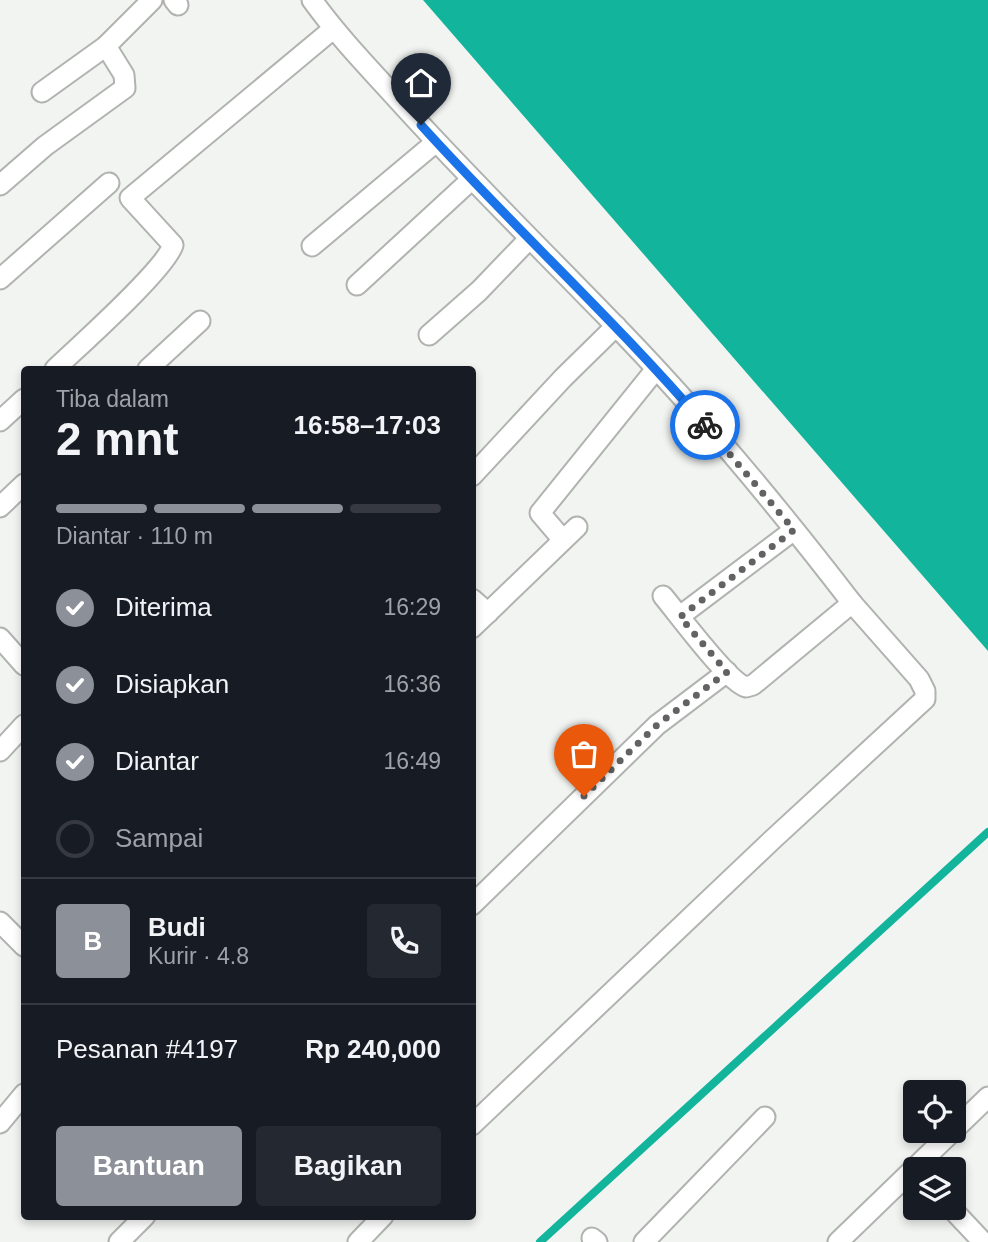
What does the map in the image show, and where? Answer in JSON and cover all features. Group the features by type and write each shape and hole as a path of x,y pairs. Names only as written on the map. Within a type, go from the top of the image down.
{"street":[{"path":"42,92 106,46 152,0"},
{"path":"312,0 333,29 471,180 656,369 919,679 925,691 925,699 476,1121"},
{"path":"58,366 138,289 170,253 173,245 130,198 333,29"},
{"path":"0,185 45,146 125,88 124,75 106,46"},
{"path":"312,246 436,142"},
{"path":"357,285 471,180"},
{"path":"0,279 109,183"},
{"path":"429,335 479,291 529,239"},
{"path":"151,366 200,321"},
{"path":"476,472 616,326"},
{"path":"476,624 570,533 540,513 656,369"},
{"path":"0,421 21,402"},
{"path":"0,507 21,487"},
{"path":"680,617 794,530"},
{"path":"663,596 727,672 743,686 753,685 852,603"},
{"path":"476,602 488,613"},
{"path":"0,638 21,662"},
{"path":"476,901 657,725 727,672"},
{"path":"0,751 21,728"},
{"path":"0,922 21,943"},
{"path":"929,1157 988,1097"},
{"path":"0,1123 21,1098"},
{"path":"644,1242 765,1117"},
{"path":"838,1242 903,1182"},
{"path":"119,1242 141,1220"},
{"path":"358,1242 379,1220"},
{"path":"962,1220 983,1242"}],"shaded area":[{"path":"423,0 988,0 988,651"}],"waterway":[{"path":"540,1242 988,832"}],"way so far":[{"path":"584,796 657,725 727,672 680,617 794,530 705,425"}],"route":[{"path":"421,125 453,162 663,376 705,425"}]}
